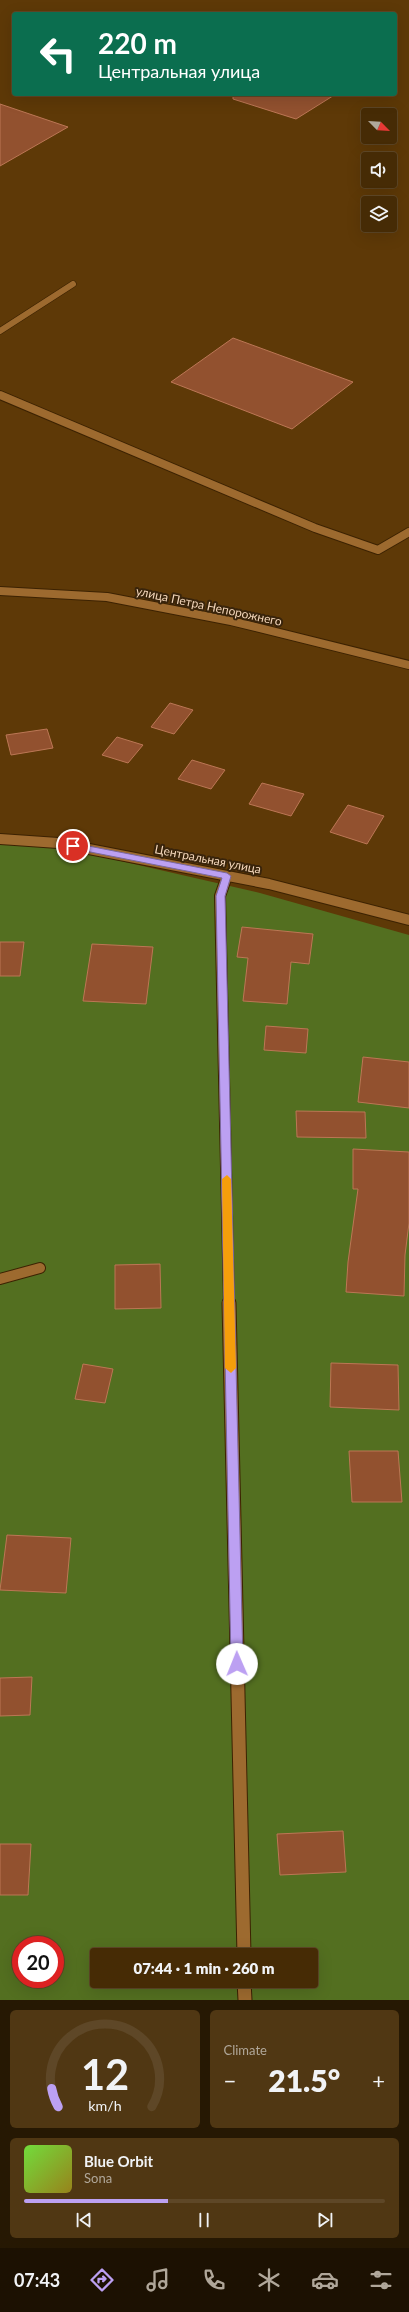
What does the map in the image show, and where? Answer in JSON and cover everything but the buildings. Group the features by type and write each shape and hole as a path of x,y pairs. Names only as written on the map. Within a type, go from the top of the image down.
{"street":[{"path":"0,331 73,284"},
{"path":"0,395 315,528 378,550 409,532"},
{"name":"улица Петра Непорожнего","path":"0,590 107,597 230,621 409,665"},
{"name":"Центральная улица","path":"0,839 58,843 269,884 409,920"},
{"path":"227,876 220,896 244,1948"},
{"path":"0,1279 40,1268"},
{"path":"244,1988 245,2000"}],"green space":[{"path":"12,836 260,893 409,935 409,2000 0,2000 0,838"}],"slow traffic":[{"path":"227,1179 231,1368"}],"route":[{"path":"73,846 227,876 220,896 237,1664"}]}
